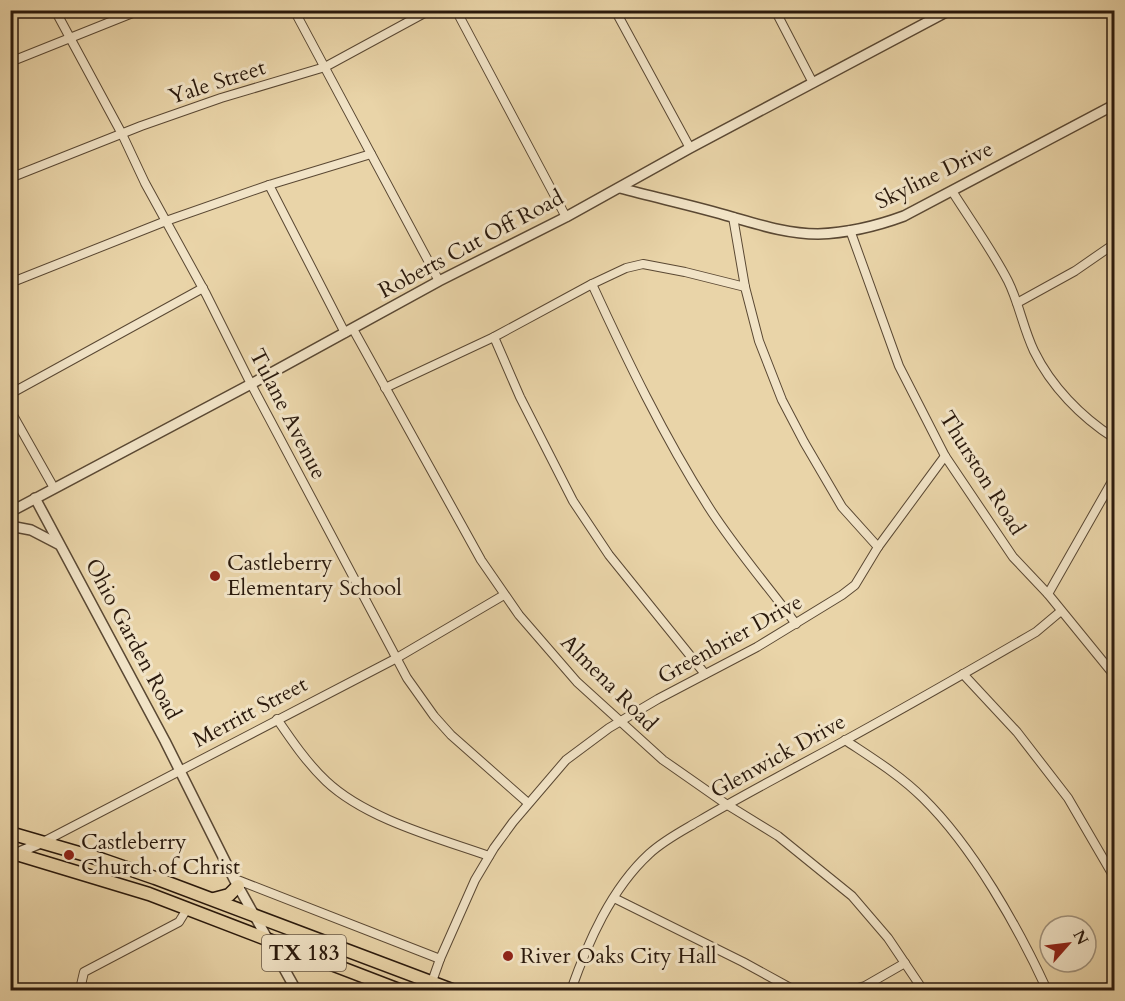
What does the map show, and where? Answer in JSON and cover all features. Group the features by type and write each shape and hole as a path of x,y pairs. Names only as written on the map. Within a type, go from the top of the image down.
{"main road":[{"name":"TX 183","path":"10,833 103,860 214,899 349,951 430,986 452,990"},
{"name":"TX 183","path":"12,854 109,881 183,907 399,990"},
{"path":"214,899 229,895 236,883"},
{"path":"183,907 187,902 228,917 238,909"},
{"path":"291,948 288,941 291,937 297,937 342,956 349,951"}],"street":[{"name":"Tulane Avenue","path":"55,10 203,288 395,658 434,716 451,735 528,803"},
{"path":"10,62 140,10"},
{"path":"294,10 439,281"},
{"name":"Yale Street","path":"10,178 221,98 325,67 430,10"},
{"path":"456,10 566,217"},
{"path":"615,10 690,148"},
{"path":"775,10 813,83"},
{"name":"Roberts Cut Off Road","path":"10,512 439,281 620,188 937,14 950,10"},
{"name":"Skyline Drive","path":"620,188 733,217 757,226 817,234 850,230 904,216 1114,105"},
{"path":"10,283 166,221 269,185 371,154"},
{"name":"Almena Road","path":"269,185 349,331 385,388 481,560 504,595 577,682 619,722 663,760 726,804 778,836 852,896 888,938 923,990"},
{"path":"952,191 1002,268 1033,349 1049,377 1092,424 1114,438"},
{"path":"733,217 745,287 759,341 782,399 842,507 878,548"},
{"name":"Thurston Road","path":"850,230 899,366 945,456 1013,557 1114,675"},
{"path":"1017,303 1075,271 1114,244"},
{"path":"385,388 494,337 626,268 644,264 745,287"},
{"path":"592,284 670,445 710,509 796,624"},
{"path":"10,394 203,288"},
{"path":"494,337 520,397 573,501 609,555 705,674"},
{"path":"10,410 54,488"},
{"name":"Greenbrier Drive","path":"430,986 475,880 489,856 528,803 566,760 585,744 619,722 757,647 855,585 878,548 945,456"},
{"path":"1047,594 1114,478"},
{"name":"Ohio Garden Road","path":"35,498 180,771 236,883 296,990"},
{"path":"10,526 31,530 60,545"},
{"name":"Merritt Street","path":"12,854 43,842 395,658 504,595"},
{"name":"Glenwick Drive","path":"571,990 587,951 614,898 651,852 674,835 726,804 1036,632 1061,611"},
{"path":"963,674 1017,732 1068,798 1114,878"},
{"path":"277,719 302,755 327,782 353,801 403,825 489,856"},
{"path":"845,740 897,776 923,798 963,843 1034,961 1047,990"},
{"path":"236,883 440,959"},
{"path":"614,898 794,990"},
{"path":"84,990 81,986 84,972 179,922 183,907"},
{"path":"851,990 865,986 905,963"},
{"path":"1104,990 1114,985"}],"place":[{"name":"Castleberry Elementary School","path":"215,576"},
{"name":"Castleberry Church of Christ","path":"69,855"},
{"name":"River Oaks City Hall","path":"508,956"}]}
